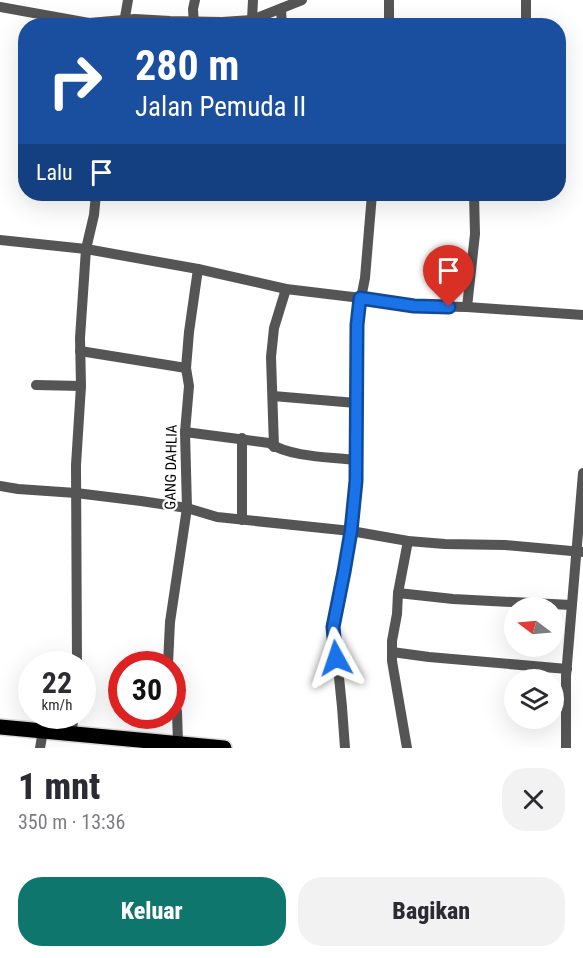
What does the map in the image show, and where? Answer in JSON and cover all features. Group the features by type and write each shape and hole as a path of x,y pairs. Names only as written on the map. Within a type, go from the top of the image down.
{"main road":[{"path":"0,727 71,734 127,743 178,743 224,748"}],"street":[{"path":"125,18 128,0"},
{"path":"194,18 195,0"},
{"path":"252,18 253,0"},
{"path":"257,18 302,0"},
{"path":"389,0 389,18"},
{"path":"526,0 526,18"},
{"path":"0,7 61,18"},
{"path":"281,9 282,18"},
{"path":"77,651 76,465 81,386 80,351 86,249 95,201"},
{"path":"345,748 333,627 351,531 356,481 357,325 365,278 371,201"},
{"path":"467,307 475,234 474,201"},
{"path":"0,240 86,249 198,269 286,289 414,306 467,307 583,315"},
{"name":"GANG DAHLIA","path":"169,651 170,622 186,508 186,432 189,386 186,368 198,269"},
{"path":"274,447 271,357 274,328 286,289"},
{"path":"80,351 186,368"},
{"path":"36,385 81,386"},
{"path":"273,396 356,403"},
{"path":"186,432 269,443 274,447 304,455 355,460"},
{"path":"242,438 242,520"},
{"path":"566,748 567,669 571,605 580,552 583,473"},
{"path":"0,486 76,493 186,508 217,517 351,531 408,541 445,544 505,544 580,552"},
{"path":"407,748 392,661 392,641 408,541"},
{"path":"398,594 571,605"},
{"path":"392,652 567,669"},
{"path":"71,734 72,729"},
{"path":"178,729 178,743"},
{"path":"40,748 43,731"}],"route":[{"path":"336,658 333,627 351,531 356,481 357,325 360,298 414,306 449,307"}]}
